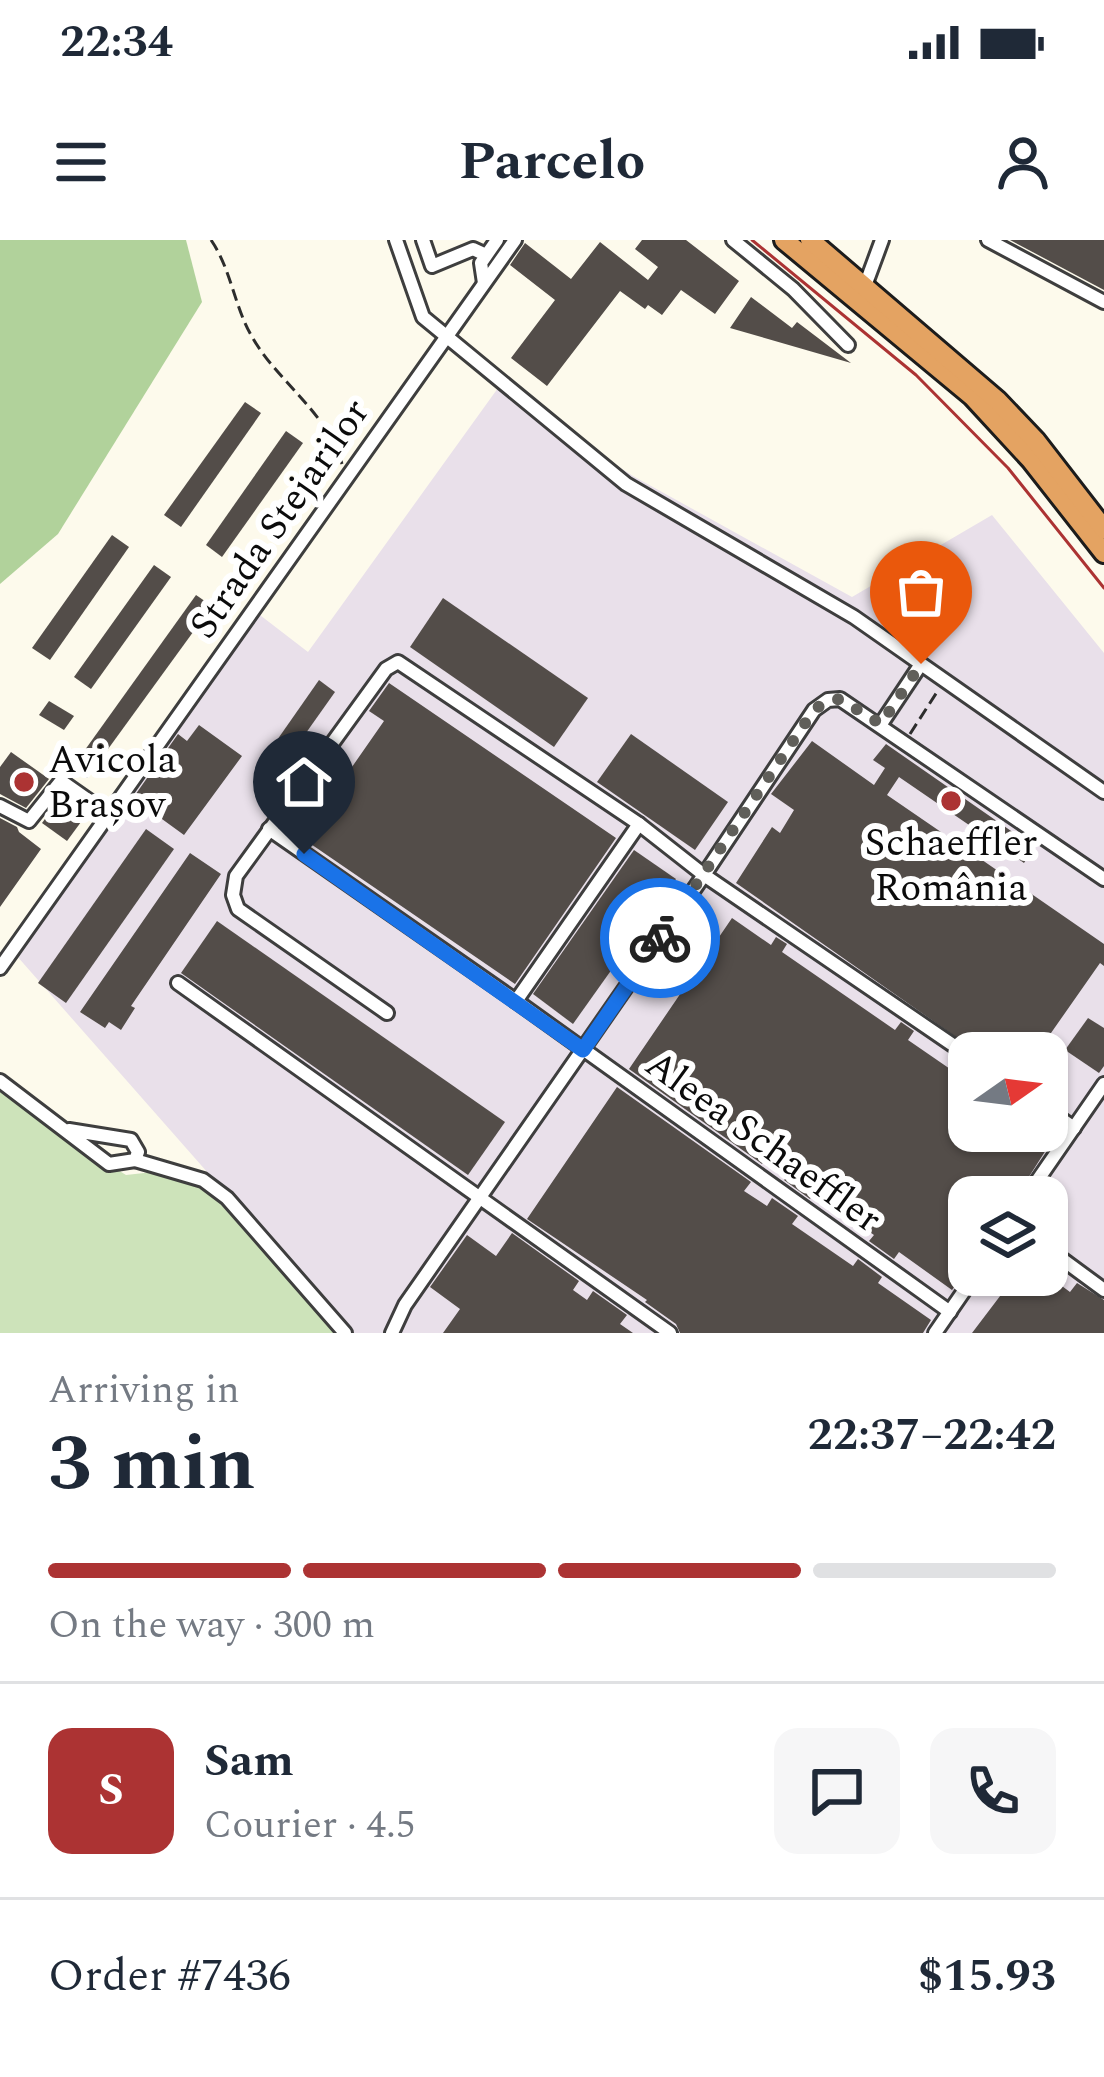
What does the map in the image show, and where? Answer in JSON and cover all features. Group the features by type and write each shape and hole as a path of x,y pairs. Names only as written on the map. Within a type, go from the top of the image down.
{"highway":[{"path":"784,240 1004,428 1104,553"},
{"path":"810,240 998,400 1104,529"}],"street":[{"path":"396,240 424,317 626,484 854,617 1104,792"},
{"path":"423,240 432,266 473,249 486,255"},
{"path":"484,283 481,263 497,240"},
{"name":"Strada Stejarilor","path":"0,968 515,240"},
{"path":"733,240 848,345"},
{"path":"865,286 882,240"},
{"path":"988,240 1104,302"},
{"path":"387,1013 238,909 233,895 236,876 269,829 386,669 398,662 948,1042"},
{"path":"881,724 921,664"},
{"path":"392,1333 405,1304 814,710 828,700 840,699 881,724 1104,879"},
{"path":"0,806 29,821 61,781 108,814"},
{"path":"517,1001 639,824"},
{"name":"Aleea Schaeffler","path":"269,829 950,1312"},
{"path":"178,983 670,1333"},
{"path":"0,1081 109,1164 135,1160 202,1180 227,1198 345,1333"},
{"path":"1041,1176 1104,1084"},
{"path":"1068,1124 1074,1128"},
{"path":"69,1130 131,1140 138,1152 135,1160"},
{"path":"1068,1264 1104,1290"},
{"path":"935,1333 961,1296"}],"path":[{"path":"211,240 249,332 311,407 338,451 346,478"},
{"path":"908,743 910,731 944,680"}],"shaded area":[{"path":"498,388 633,476 852,597 992,515 1104,653 1104,1333 349,1333 16,955 256,612 308,652"}],"green space":[{"path":"0,240 186,240 202,302 58,534 0,584"},
{"path":"0,1089 126,1175 153,1172 207,1189 336,1333 0,1333"}],"building":[{"path":"642,240 686,240 739,281 715,314 681,290 662,315 620,291 547,386 511,358 555,300 510,265 525,243 571,279 600,242 648,280 658,267 635,249"},
{"path":"1010,240 1104,240 1104,290"},
{"path":"751,297 792,328 797,322 851,363 730,328"},
{"path":"245,402 261,413 181,527 164,515"},
{"path":"286,431 303,443 222,557 206,545"},
{"path":"112,535 129,547 50,660 32,648"},
{"path":"154,565 171,577 91,689 74,677"},
{"path":"196,595 212,606 87,778 72,768"},
{"path":"443,598 588,698 554,747 410,647"},
{"path":"319,680 335,692 284,764 268,753"},
{"path":"389,683 616,838 515,984 286,827 306,798 322,810 384,721 369,711"},
{"path":"49,701 74,716 64,730 39,715"},
{"path":"199,725 242,756 184,835 133,798 178,734 187,741"},
{"path":"631,734 728,802 695,850 597,782"},
{"path":"812,741 874,785 885,768 873,760 886,744 1034,847 1024,863 984,835 972,853 1104,944 1104,966 1100,963 1052,1032 949,1032 736,883 772,827 780,833 794,810 771,794","holes":["899,777 969,825 957,843 887,795"]},
{"name":"Avicola Brașov","path":"11,752 49,779 26,808 0,794 0,767"},
{"path":"56,804 81,822 67,841 42,823"},
{"path":"0,818 41,849 0,907"},
{"path":"146,829 174,849 66,1003 38,983"},
{"path":"634,850 676,879 573,1024 533,994"},
{"path":"190,853 221,874 131,1006 135,1008 121,1030 109,1022 105,1028 80,1012"},
{"path":"732,918 771,945 776,937 787,944 782,952 895,1030 901,1022 914,1031 908,1040 948,1068 948,1152 1045,1152 1029,1176 948,1176 948,1287 899,1252 894,1259 869,1241 874,1235 814,1193 810,1199 784,1180 788,1175 765,1160 762,1164 629,1069"},
{"path":"217,921 505,1122 468,1175 181,973"},
{"path":"1088,1018 1104,1028 1104,1066 1099,1073 1068,1052"},
{"path":"617,1087 751,1182 744,1191 767,1206 772,1198 798,1216 792,1224 853,1266 858,1259 882,1277 878,1283 931,1320 923,1333 680,1333 647,1300 527,1219"},
{"path":"512,1233 579,1281 573,1290 587,1300 593,1291 627,1315 620,1324 633,1333 443,1333 460,1309 430,1287 467,1235 496,1256"},
{"path":"1077,1283 1104,1300 1104,1333 972,1333 1000,1296 1068,1296"}],"railway":[{"path":"752,240 916,375 1008,468 1104,588"}],"way so far":[{"path":"660,938 814,710 828,700 840,699 881,724 921,664"}],"place":[{"name":"Avicola Brașov","path":"24,782"},
{"name":"Schaeffler România","path":"951,801"}],"route":[{"path":"304,854 583,1050 660,938"}]}
